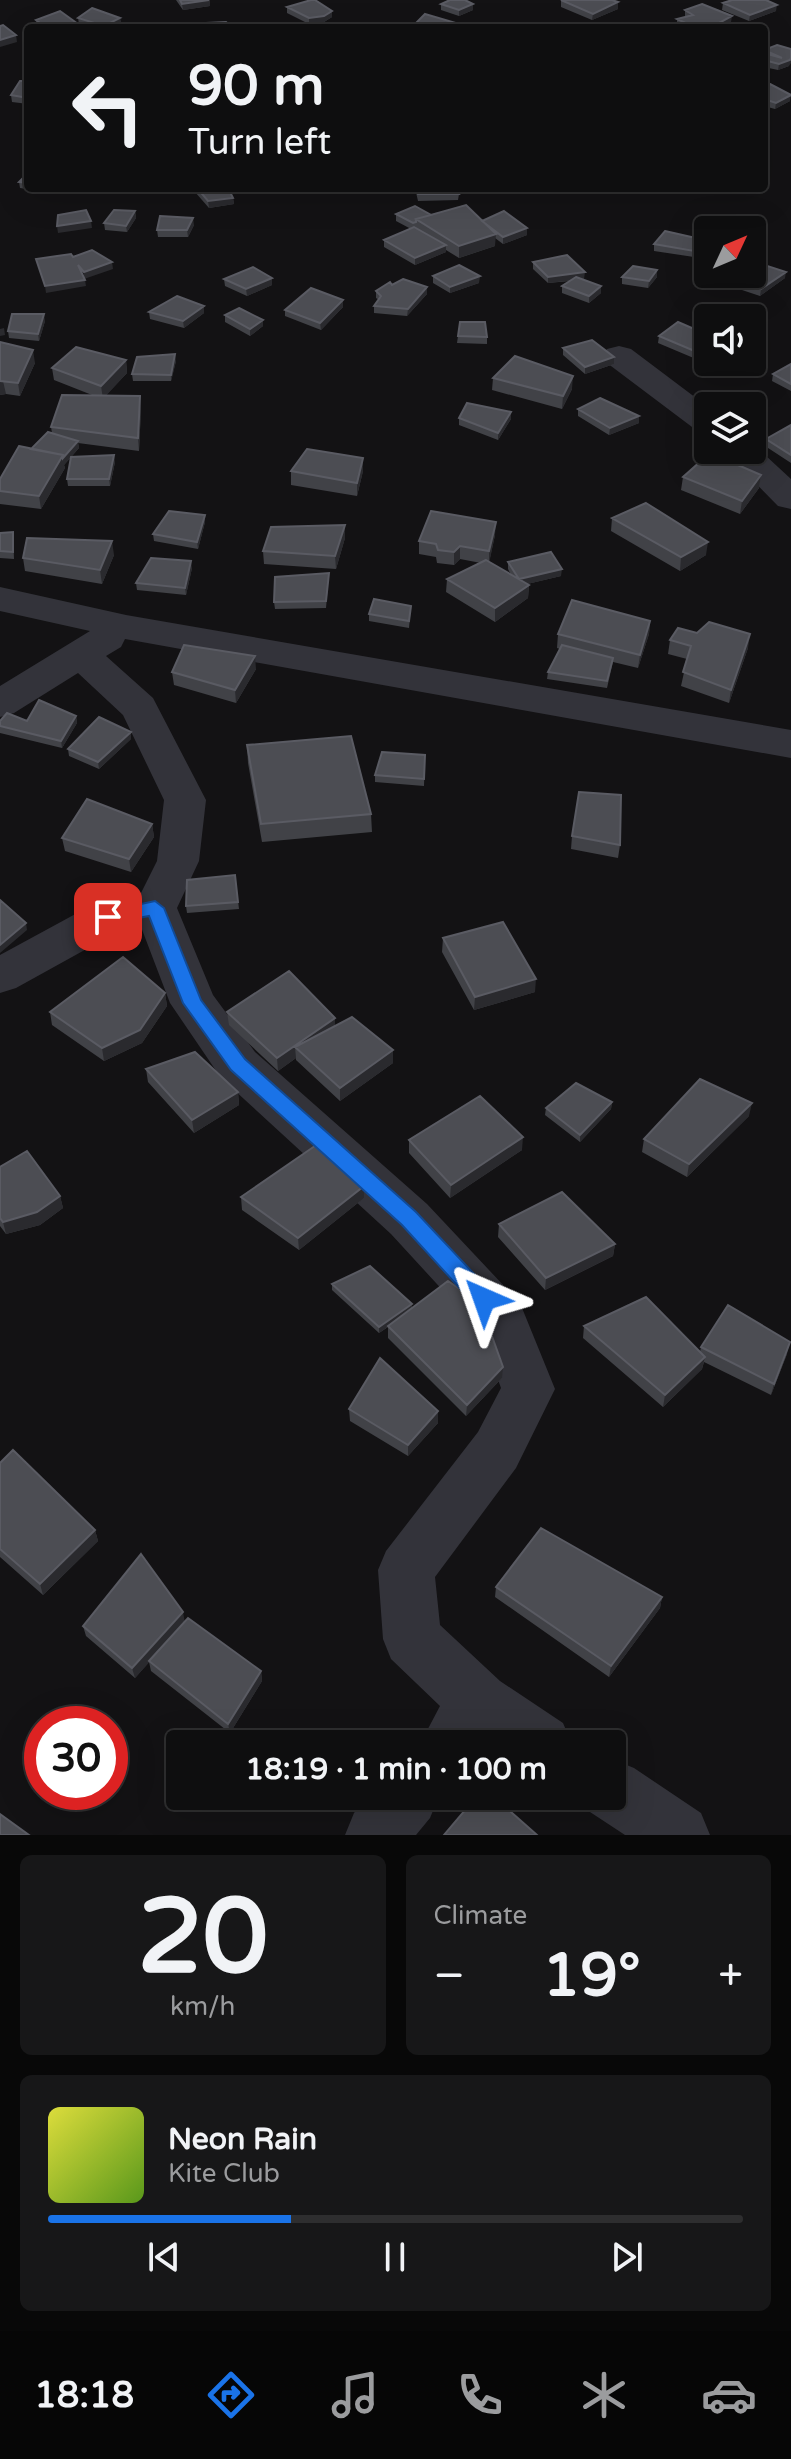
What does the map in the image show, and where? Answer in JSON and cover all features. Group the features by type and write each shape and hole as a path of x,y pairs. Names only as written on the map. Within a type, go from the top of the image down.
{"street":[{"path":"619,356 694,412"},
{"path":"755,464 791,498"},
{"path":"0,599 126,627 791,744"},
{"path":"0,704 126,627"},
{"path":"81,654 139,708 185,800 178,861 155,908 193,1003 238,1065 409,1219 502,1319 528,1389 497,1450 406,1570 412,1639 464,1723 490,1730"},
{"path":"0,976 108,917 155,908"},
{"path":"626,1799 679,1835"},
{"path":"376,1835 397,1810"}],"building":[{"path":"180,0 209,0 182,4"},
{"path":"311,0 332,11 324,16 309,18 287,7"},
{"path":"450,0 465,0 473,4 459,10 441,4"},
{"path":"561,0 612,0 618,2 593,14"},
{"path":"766,0 777,5 750,15 723,3"},
{"path":"702,4 732,16 717,24 688,24 677,19 693,15 685,10"},
{"path":"92,8 120,18 108,24 98,24 78,18"},
{"path":"60,11 78,24 42,24 36,20"},
{"path":"425,14 456,23 419,24 416,23"},
{"path":"0,26 16,35 0,40"},
{"path":"777,45 791,49 791,58 779,64 768,61 768,54 782,58 768,52 768,48"},
{"path":"20,81 24,81 24,97 11,95"},
{"path":"768,85 791,95 776,103 768,100"},
{"path":"200,192 230,192 233,198 208,201"},
{"path":"417,192 459,194 418,194"},
{"path":"466,205 496,234 459,246 416,219"},
{"path":"415,206 431,215 416,219 413,223 396,214"},
{"path":"86,210 91,221 57,226 58,215"},
{"path":"114,210 135,211 126,226 104,223"},
{"path":"504,211 527,228 503,237 482,221"},
{"path":"160,216 193,218 187,230 157,230"},
{"path":"414,227 446,245 415,258 384,240"},
{"path":"665,231 694,238 694,251 654,244"},
{"path":"92,250 112,262 84,272 78,265 85,280 45,286 36,259 71,254 73,257"},
{"path":"567,255 585,272 548,277 533,262"},
{"path":"459,265 480,276 450,287 433,276"},
{"path":"633,266 657,270 649,281 622,277"},
{"path":"766,266 786,272 766,286"},
{"path":"253,267 272,278 246,289 224,279"},
{"path":"576,277 601,286 589,296 562,286"},
{"path":"403,279 427,287 408,309 374,306 381,296 376,291 390,282 392,285"},
{"path":"311,288 343,300 320,323 285,310"},
{"path":"177,296 204,306 183,321 149,312"},
{"path":"239,308 263,320 250,329 225,315"},
{"path":"12,314 44,314 38,334 8,331"},
{"path":"460,322 485,322 487,337 458,336"},
{"path":"678,322 694,329 694,351 659,336"},
{"path":"592,340 614,357 585,367 563,348"},
{"path":"0,342 33,350 18,383 0,381"},
{"path":"76,347 126,360 101,386 52,368"},
{"path":"175,354 171,375 132,374 137,357"},
{"path":"515,356 573,376 563,396 493,378"},
{"path":"791,364 791,384 773,374"},
{"path":"62,395 140,396 138,438 51,427"},
{"path":"600,398 639,416 610,428 578,409"},
{"path":"467,403 511,412 498,433 459,418"},
{"path":"791,425 791,455 766,439"},
{"path":"48,432 78,441 63,458 63,455 31,449"},
{"path":"19,446 63,455 39,496 0,491 0,479"},
{"path":"307,449 363,458 357,483 291,471"},
{"path":"114,455 109,479 67,479 71,457"},
{"path":"698,464 736,464 761,475 742,501 683,477"},
{"path":"646,503 708,542 681,557 612,518"},
{"path":"169,511 205,515 197,542 153,534"},
{"path":"431,511 496,522 489,551 460,546 454,552 438,550 436,544 419,541"},
{"path":"345,525 335,556 263,551 271,527"},
{"path":"13,532 13,552 0,551 0,533"},
{"path":"27,538 112,541 100,570 23,558"},
{"path":"551,552 562,569 519,579 508,562"},
{"path":"151,558 191,561 185,588 136,583"},
{"path":"486,560 529,585 495,608 447,579"},
{"path":"329,573 326,601 274,602 275,577"},
{"path":"374,599 411,606 409,621 369,614"},
{"path":"572,600 650,621 640,655 558,634"},
{"path":"709,622 750,634 731,690 683,672 691,646 670,640 678,628 697,633"},
{"path":"184,645 255,656 235,690 172,672"},
{"path":"562,645 613,658 607,681 548,672"},
{"path":"39,700 76,716 61,741 0,726 7,713 27,721"},
{"path":"99,717 131,732 98,762 68,749"},
{"path":"351,736 371,814 261,824 247,745"},
{"path":"382,752 425,755 424,779 375,775"},
{"path":"579,792 621,795 620,845 572,836"},
{"path":"87,799 152,824 129,859 62,838"},
{"path":"235,875 238,902 186,906 187,880"},
{"path":"0,900 26,923 0,945"},
{"path":"503,922 536,979 475,997 443,938"},
{"path":"123,957 165,993 140,1030 102,1048 50,1012"},
{"path":"289,971 335,1018 277,1058 227,1012"},
{"path":"352,1017 393,1050 340,1088 295,1047"},
{"path":"195,1052 238,1092 192,1120 146,1069"},
{"path":"700,1079 752,1103 689,1164 644,1139"},
{"path":"576,1083 612,1102 580,1135 546,1108"},
{"path":"480,1096 523,1137 451,1185 409,1140"},
{"path":"325,1139 364,1186 298,1238 241,1197"},
{"path":"27,1151 60,1196 37,1212 3,1222 0,1218 0,1167"},
{"path":"562,1192 615,1244 546,1278 499,1224"},
{"path":"370,1266 412,1304 379,1327 332,1284"},
{"path":"448,1281 480,1303 503,1367 467,1405 388,1326"},
{"path":"646,1297 705,1357 665,1395 584,1326"},
{"path":"728,1305 790,1342 774,1384 701,1347"},
{"path":"380,1358 438,1411 408,1445 349,1409"},
{"path":"13,1450 95,1530 40,1584 0,1549 0,1463"},
{"path":"541,1528 662,1597 611,1666 496,1587"},
{"path":"141,1554 183,1612 132,1668 83,1626"},
{"path":"188,1618 261,1671 228,1724 149,1661"},
{"path":"465,1810 509,1810 537,1835 444,1835"},
{"path":"0,1814 29,1835 0,1835"}],"route":[{"path":"108,917 155,908 193,1003 238,1065 409,1219 484,1299"}]}
